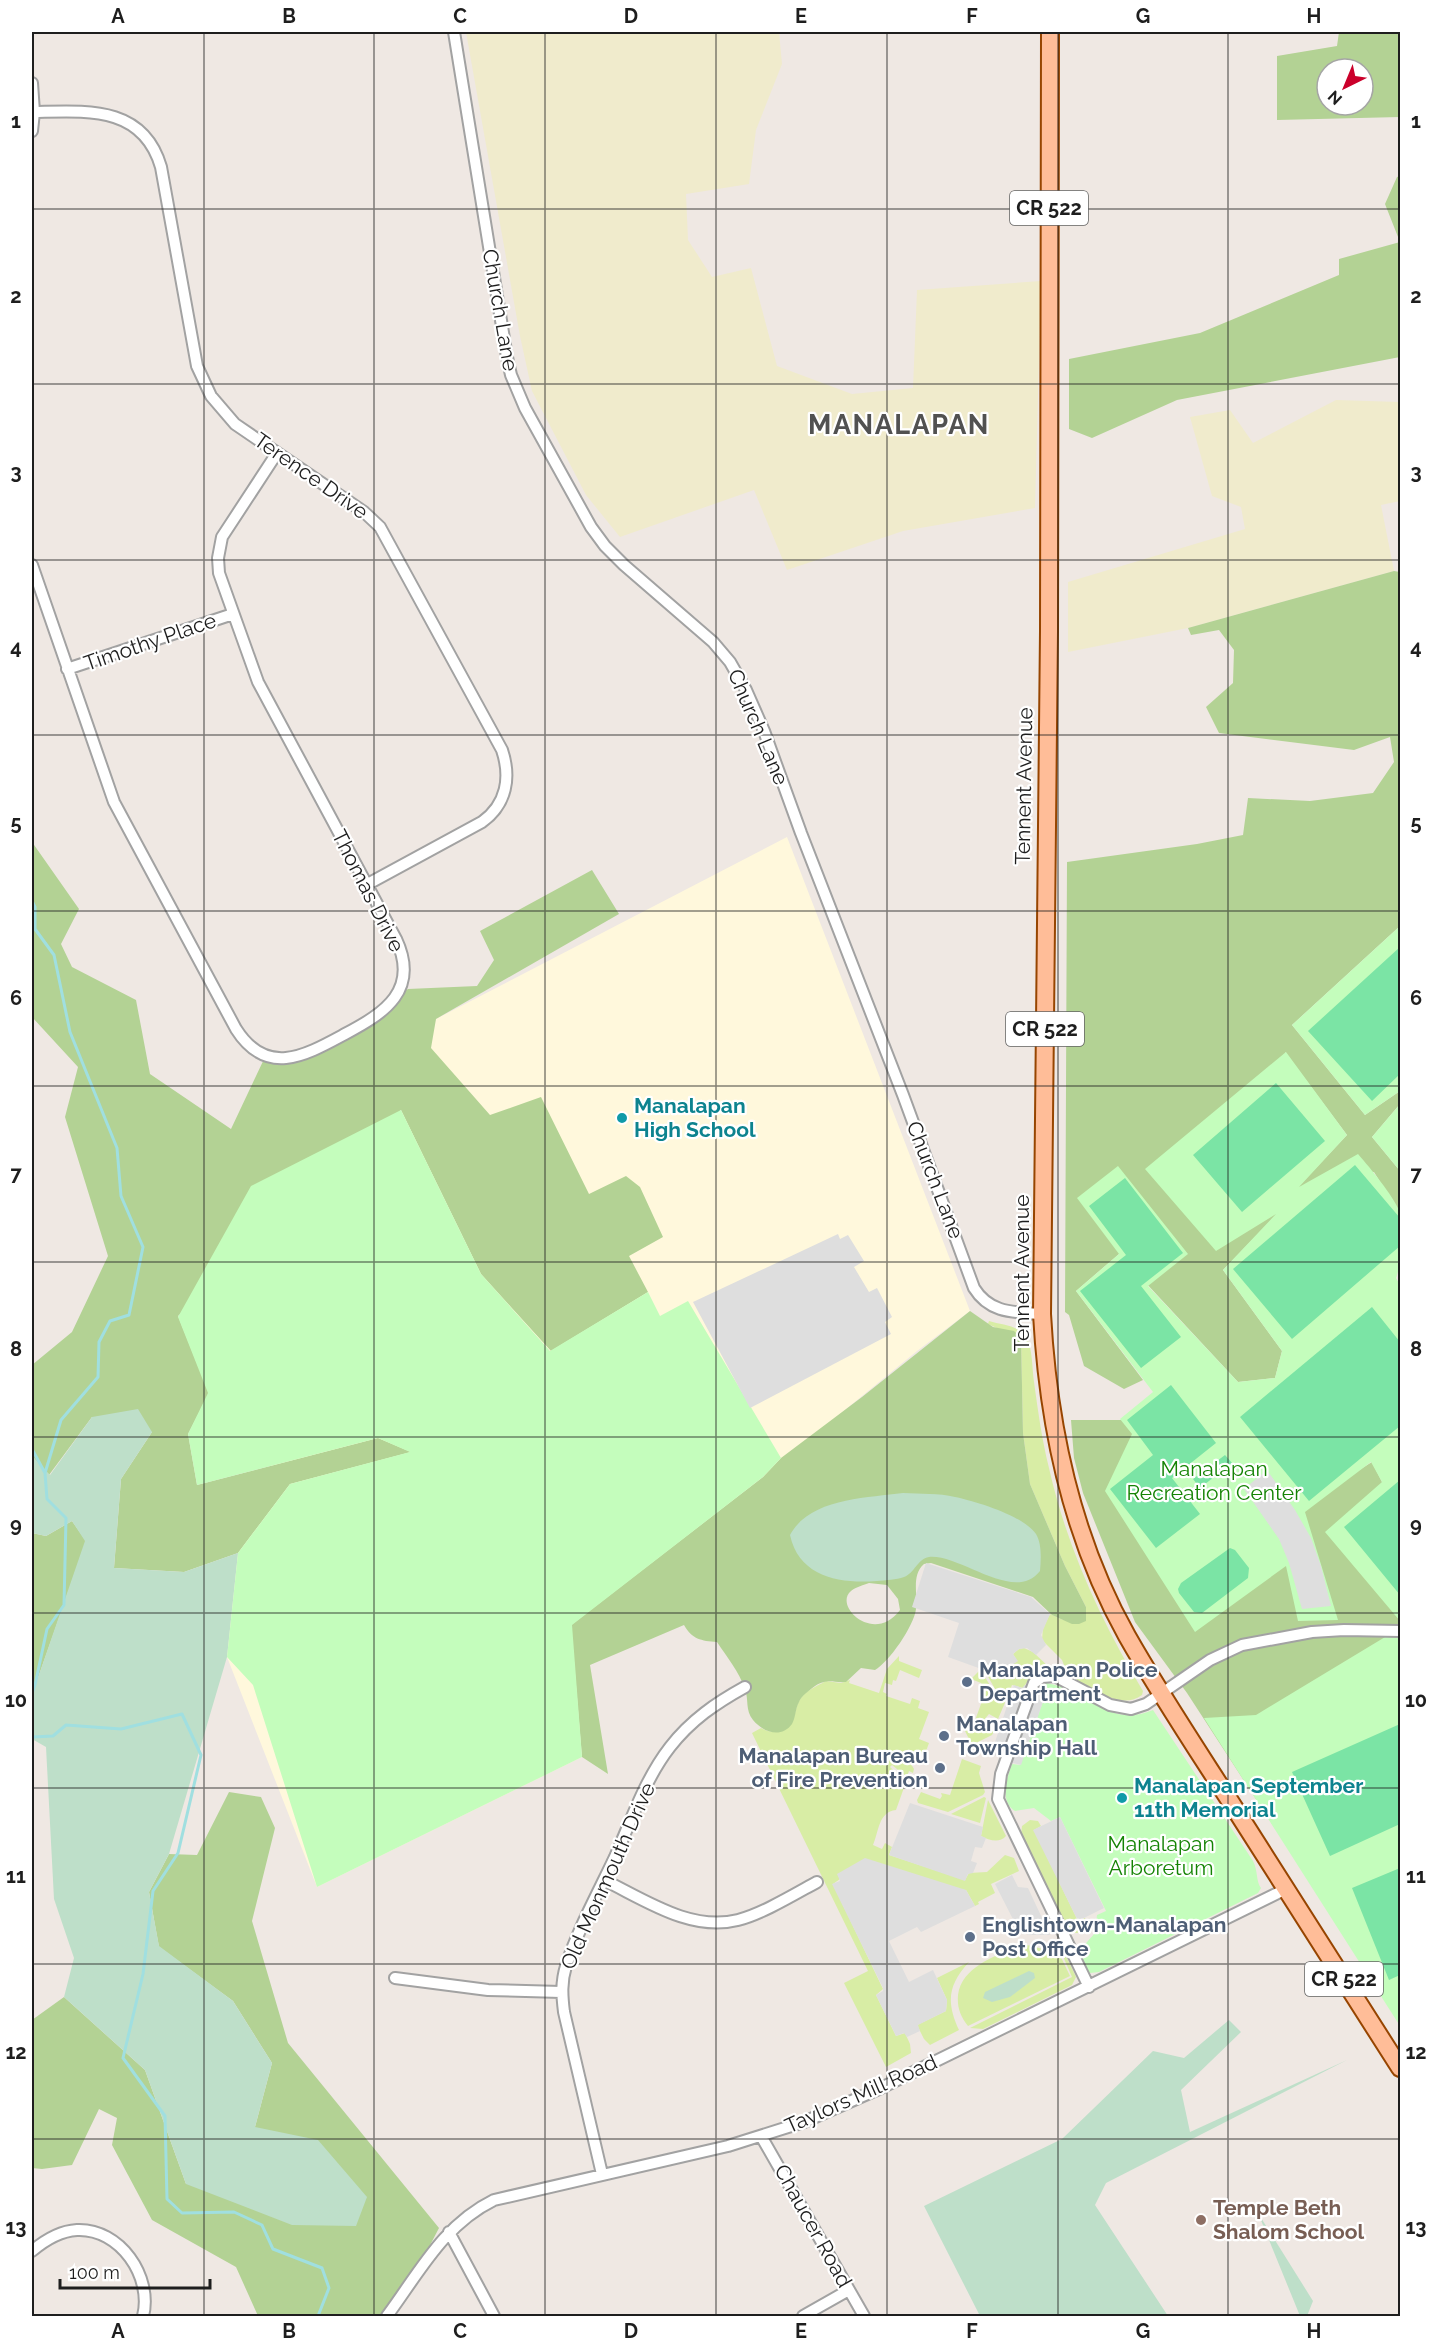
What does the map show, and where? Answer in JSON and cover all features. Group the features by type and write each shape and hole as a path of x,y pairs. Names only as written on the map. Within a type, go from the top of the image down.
{"main road":[{"name":"Tennent Avenue","path":"1050,32 1042,1314 1054,1424 1073,1506 1108,1597 1126,1634 1401,2068"}],"street":[{"name":"Church Lane","path":"454,32 507,357 517,392 569,491 605,546 713,642 730,662 746,690 764,731 838,933 974,1288 984,1301 1001,1310 1042,1314"},
{"path":"32,83 34,112 32,131"},
{"name":"Terence Drive","path":"34,112 109,114 127,121 149,141 160,167 194,354 211,396 225,414 364,512 380,527 493,732 506,762 507,785 495,810 486,819 366,885"},
{"name":"Thomas Drive","path":"32,565 114,802 237,1029 255,1049 268,1055 282,1058 308,1054 383,1013 392,1003 402,982 404,962 396,939 258,682 219,573 218,550 225,531 278,453"},
{"name":"Timothy Place","path":"67,669 233,614"},
{"path":"1089,1987 1000,1804 998,1794 999,1779 1032,1686 1039,1679 1055,1677 1110,1705 1125,1709 1141,1706 1210,1660 1242,1645 1312,1632 1401,1631"},
{"name":"Old Monmouth Drive","path":"602,2174 561,1992 566,1967 653,1774 669,1748 699,1716 745,1687"},
{"path":"604,1880 678,1916 697,1921 722,1923 740,1920 817,1882"},
{"name":"Taylors Mill Road","path":"387,2316 449,2232 463,2218 494,2200 728,2146 838,2109 1286,1889"},
{"path":"395,1978 488,1990 561,1992"},
{"name":"Chaucer Road","path":"761,2136 864,2316"},
{"path":"32,2251 56,2234 77,2230 94,2232 109,2239 134,2262 144,2282 147,2302 143,2316"},
{"path":"449,2232 494,2316"},
{"path":"803,2316 849,2290"}],"shaded area":[{"path":"466,32 779,32 782,64 756,130 749,184 686,194 688,240 712,277 751,268 777,366 852,394 913,388 917,290 1041,281 1035,508 903,531 787,570 754,490 620,537 586,495 532,391 520,336"},
{"path":"1336,400 1400,402 1400,501 1381,505 1394,571 1188,628 1068,652 1068,582 1245,529 1241,507 1212,496 1190,417 1230,410 1253,443"},
{"name":"Manalapan High School","path":"787,837 970,1311 917,1351 763,1477 572,1625 582,1757 317,1887 227,1657 238,1553 436,1019"},
{"path":"838,1234 840,1239 848,1235 864,1261 854,1267 869,1292 877,1288 892,1317 885,1322 891,1334 750,1408 693,1302"},
{"path":"1267,1470 1311,1538 1331,1606 1302,1609 1289,1563 1279,1539 1244,1489"},
{"path":"926,1563 1031,1597 1050,1614 1041,1635 1046,1645 1036,1655 1027,1648 1019,1649 1013,1654 1018,1661 998,1675 948,1657 959,1623 912,1607"},
{"path":"1014,1685 1039,1689 1037,1693 1045,1696 1021,1765 998,1761 999,1757 991,1754"},
{"path":"910,1803 983,1827 981,1836 986,1838 982,1848 975,1847 971,1861 977,1863 973,1873 968,1874 965,1881 889,1855"},
{"path":"1060,1817 1104,1908 1078,1921 1033,1830"},
{"path":"865,1858 966,1890 975,1906 921,1932 917,1927 889,1941 909,1982 933,1970 947,2000 946,2011 918,2025 920,2031 907,2037 904,2033 896,2036 876,1995 883,1991 883,1988 832,1884 840,1881 837,1874"},
{"path":"1012,1875 1018,1887 1028,1888 1050,1935 1028,1935 1024,1926 1019,1931 995,1884"}],"green space":[{"path":"1339,32 1400,32 1400,117 1277,120 1277,56 1337,46"},
{"path":"1400,176 1400,242 1385,204 1397,177"},
{"path":"1400,242 1400,357 1177,400 1092,438 1069,429 1069,359 1200,333 1339,275 1339,259"},
{"path":"1394,571 1400,572 1400,926 1292,1025 1365,1115 1400,1091 1400,1104 1372,1137 1400,1171 1400,1214 1374,1172 1297,1188 1347,1135 1285,1052 1279,1212 1223,1270 1282,1351 1275,1378 1238,1382 1119,1254 1076,1291 1143,1380 1124,1389 1084,1366 1069,1315 1065,1312 1067,862 1197,844 1243,835 1248,798 1310,801 1373,793 1394,762 1390,737 1354,750 1219,733 1206,707 1233,683 1234,650 1219,630 1191,635 1188,628"},
{"path":"32,842 79,909 61,944 72,967 136,1000 150,1074 231,1129 265,1057 308,1054 408,989 477,986 494,960 480,931 592,870 619,914 436,1019 431,1048 490,1115 541,1097 589,1194 626,1176 640,1187 663,1237 629,1256 648,1292 551,1351 481,1274 401,1110 178,1316 209,1393 188,1434 197,1485 378,1438 411,1452 290,1484 238,1553 184,1572 114,1568 121,1479 152,1432 92,1417 49,1475 32,1456 32,1365 72,1332 108,1256 65,1117 78,1067 32,1017"},
{"path":"1400,926 1400,1091 1365,1115 1292,1025"},
{"path":"1400,947 1400,1074 1372,1101 1308,1031"},
{"name":"Manalapan Recreation Center","path":"1286,1052 1347,1135 1299,1187 1358,1154 1387,1190 1400,1212 1401,1255 1396,1278 1400,1285 1400,1621 1325,1532 1382,1482 1371,1462 1305,1512 1338,1620 1298,1621 1286,1566 1195,1632 1105,1491 1132,1434 1120,1419 1153,1392 1076,1291 1119,1254 1077,1198 1118,1166 1188,1254 1148,1286 1238,1382 1275,1378 1282,1351 1223,1270 1276,1214 1216,1251 1145,1169"},
{"path":"1276,1083 1325,1141 1242,1212 1193,1155"},
{"path":"1400,1104 1400,1171 1372,1137"},
{"path":"401,1110 481,1274 550,1351 648,1292 660,1316 688,1301 781,1458 763,1477 572,1625 582,1757 317,1887 253,1685 227,1657 238,1553 290,1484 410,1452 378,1438 197,1485 188,1434 208,1393 178,1317 251,1186"},
{"path":"1355,1165 1400,1218 1400,1246 1292,1339 1233,1269"},
{"path":"1125,1178 1183,1253 1141,1286 1181,1337 1141,1368 1080,1291 1126,1255 1089,1206"},
{"path":"1372,1307 1400,1342 1400,1426 1309,1501 1240,1417"},
{"path":"970,1311 993,1327 1014,1331 1021,1338 1023,1433 1030,1484 1065,1566 1086,1607 1086,1621 1072,1624 1052,1615 1033,1597 931,1563 924,1564 916,1579 916,1609 911,1625 894,1652 875,1670 861,1668 846,1682 827,1681 815,1686 800,1700 788,1729 777,1732 762,1728 753,1720 742,1683 717,1642 698,1638 684,1625 590,1665 608,1774 582,1757 571,1625 763,1477 781,1458","holes":["869,1583 887,1585 898,1599 900,1610 890,1620 879,1624 868,1623 852,1613 847,1605 847,1598 851,1591"]},
{"path":"989,1321 1019,1330 1028,1342 1042,1436 1056,1498 1087,1583 1113,1638 1143,1691 1142,1695 1133,1699 1124,1701 1105,1696 1068,1675 1062,1660 1042,1640 1043,1628 1050,1614 1063,1620 1086,1607 1065,1566 1030,1484 1023,1433 1021,1339 988,1324"},
{"path":"1171,1385 1216,1443 1172,1478 1200,1514 1156,1548 1110,1489 1153,1455 1127,1420"},
{"path":"138,1409 152,1432 121,1479 114,1568 184,1572 238,1553 227,1657 169,1854 149,1892 159,1946 233,2001 272,2063 255,2127 318,2140 367,2197 356,2226 292,2225 186,2184 145,2070 64,1997 74,1958 54,1899 46,1747 32,1739 32,1695 85,1541 72,1521 46,1536 32,1533 32,1456 50,1475 92,1417"},
{"path":"1071,1420 1127,1420 1295,1510 1372,1462 1382,1482 1400,1595 1400,1697 1276,1830 1187,1693 1135,1622 1083,1493 1074,1458"},
{"path":"1225,1455 1232,1463 1200,1488 1193,1479"},
{"path":"1400,1480 1400,1595 1344,1527"},
{"path":"903,1493 943,1495 964,1499 998,1510 1021,1521 1030,1527 1038,1538 1041,1552 1040,1571 1029,1580 1016,1582 1002,1580 942,1558 929,1557 922,1560 908,1575 901,1578 863,1582 849,1581 823,1575 812,1569 795,1549 790,1535 799,1523 811,1514 840,1502"},
{"path":"72,1521 86,1541 32,1695 32,1533 46,1536"},
{"path":"1230,1548 1235,1550 1249,1568 1248,1578 1202,1613 1194,1612 1179,1593 1181,1583"},
{"path":"1400,1628 1400,2026 1204,1718 1256,1715"},
{"path":"1024,1648 1033,1652 1050,1668 1032,1675 1023,1688 1012,1685 1008,1695 995,1689 987,1671 999,1674 1017,1661 1013,1654"},
{"path":"899,1656 899,1661 922,1670 919,1678 900,1670 892,1685 885,1683 883,1692 887,1694 886,1696 910,1704 912,1698 920,1701 918,1708 929,1712 919,1739 929,1743 925,1754 918,1753 912,1757 913,1773 909,1771 907,1777 892,1765 890,1767 906,1782 896,1810 886,1814 882,1819 873,1845 882,1849 885,1843 892,1847 889,1855 965,1880 969,1873 987,1872 1005,1855 1014,1858 1019,1871 991,1884 995,1893 975,1906 966,1890 840,1879 833,1884 883,1989 876,1995 896,2036 905,2033 910,2044 911,2053 886,2067 844,1983 868,1971 752,1733 761,1728 774,1732 788,1727 801,1697 826,1681 841,1683 850,1680 849,1683 879,1693 887,1669"},
{"path":"979,1671 982,1672 994,1692 1007,1698 998,1719 989,1714 983,1721 983,1728 994,1731 992,1735 972,1745 966,1742 968,1737 965,1731 967,1725 973,1726 986,1690 979,1688 981,1683 971,1679"},
{"name":"Manalapan Arboretum","path":"1046,1683 1074,1692 1098,1706 1123,1715 1137,1715 1153,1710 1253,1861 1261,1888 1258,1893 1099,1972 1090,1973 1081,1960 1079,1951 1095,1933 1097,1915 1106,1911 1060,1817 1051,1821 1034,1808 1015,1811 1010,1807 1006,1795 1012,1764 1020,1765 1045,1696 1037,1691"},
{"path":"1400,1724 1400,1824 1330,1856 1292,1772"},
{"path":"962,1759 981,1766 979,1773 985,1792 983,1795 948,1812 918,1803 921,1792 940,1799 941,1793 950,1795"},
{"path":"229,1792 261,1797 275,1828 252,1921 288,2043 439,2228 404,2295 379,2316 258,2316 236,2267 152,2220 112,2145 117,2118 99,2109 72,2165 32,2168 32,2020 64,1997 145,2070 186,2184 255,2127 272,2063 233,2001 159,1947 149,1892 169,1854 197,1855"},
{"path":"986,1798 980,1823 951,1814"},
{"path":"988,1800 1006,1836 997,1841 981,1836"},
{"path":"1030,1820 1038,1821 1041,1826 1034,1830 1078,1921 1085,1918 1086,1927 1082,1931 1072,1933 1065,1927 1021,1834 1022,1826"},
{"path":"1400,1868 1400,1975 1389,1980 1352,1888"},
{"path":"1023,1944 1059,1953 1070,1976 968,2026 960,2011 958,1999 966,1976 983,1962"},
{"path":"1062,1954 1067,1958 1076,1977 1072,1985 983,2029 970,2028 1072,1977"},
{"path":"969,1962 957,1978 951,1994 952,2011 959,2030 930,2045 917,2025 946,2011 947,2000 937,1978"},
{"path":"1029,1971 1034,1973 1035,1978 1010,1997 992,2002 983,1998 985,1992"},
{"path":"1229,2020 1241,2032 1181,2090 1190,2132 1347,2060 1106,2183 1095,2205 1168,2316 980,2316 924,2206 1062,2139 1153,2051 1184,2058"},
{"path":"1258,2213 1313,2301 1307,2316 1300,2316"}],"waterway":[{"path":"32,901 35,907 35,929 54,955 70,1032 117,1148 121,1196 143,1247 129,1315 110,1321 99,1342 98,1377 61,1420 45,1473 47,1499 66,1518 64,1605 47,1629 32,1693"},
{"path":"32,1449 45,1473"},
{"path":"32,1737 53,1736 66,1725 121,1729 182,1714 201,1755 178,1853 153,1891 143,1974 123,2058 165,2116 167,2199 182,2213 234,2212 262,2225 273,2249 322,2268 329,2288 318,2316"}],"place":[{"name":"Manalapan High School","path":"622,1118"},
{"name":"Manalapan Police Department","path":"967,1682"},
{"name":"Manalapan Township Hall","path":"944,1736"},
{"name":"Manalapan Bureau of Fire Prevention","path":"940,1768"},
{"name":"Manalapan September 11th Memorial","path":"1122,1798"},
{"name":"Englishtown-Manalapan Post Office","path":"970,1937"},
{"name":"Temple Beth Shalom School","path":"1201,2220"}],"district":[{"name":"MANALAPAN","path":"899,425"}]}
